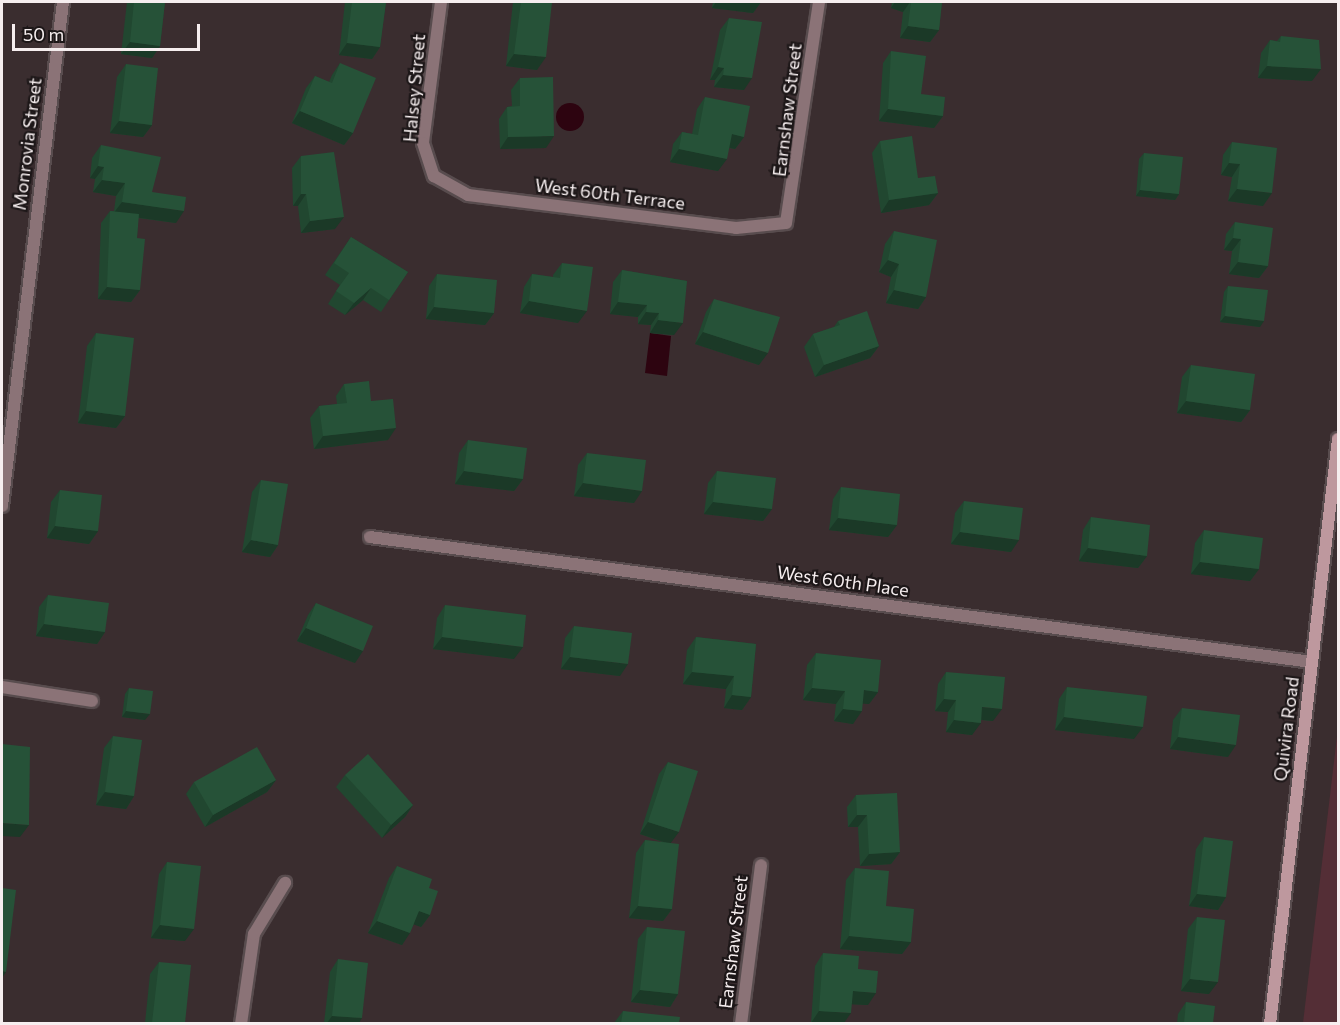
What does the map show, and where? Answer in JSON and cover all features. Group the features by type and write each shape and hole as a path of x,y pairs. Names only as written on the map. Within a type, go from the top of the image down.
{"main road":[{"name":"Quivira Road","path":"1270,1023 1338,439"}],"street":[{"name":"Monrovia Street","path":"2,506 63,2"},
{"name":"Halsey Street","path":"434,176 423,143 441,2"},
{"name":"Earnshaw Street","path":"786,223 819,2"},
{"name":"West 60th Terrace","path":"434,176 468,195 736,228 786,223"},
{"name":"West 60th Place","path":"370,537 1312,662"},
{"path":"2,687 92,701"},
{"name":"Earnshaw Street","path":"741,1023 761,865"},
{"path":"241,1023 255,934 285,883"}],"shaded area":[{"path":"570,103 580,107 584,117 580,127 570,131 560,127 556,117 560,107"},
{"path":"650,333 671,336 667,376 645,373"},
{"path":"1338,728 1338,1023 1303,1023"}],"building":[{"path":"134,2 165,2 160,46 130,42"},
{"path":"352,2 386,2 380,47 347,43"},
{"path":"521,2 552,2 546,57 514,54"},
{"path":"911,2 942,2 939,30 908,26"},
{"path":"729,18 762,22 752,78 723,75 724,68 718,67"},
{"path":"1281,36 1319,40 1321,69 1267,66 1270,40 1280,42"},
{"path":"891,51 926,56 921,94 945,97 943,116 888,109"},
{"path":"340,63 376,78 353,133 300,111 315,76 332,83"},
{"path":"126,64 158,68 152,125 119,121"},
{"path":"553,77 554,136 508,137 507,107 520,106 520,78"},
{"path":"705,97 750,106 744,137 732,134 727,159 679,149 682,132 698,135"},
{"path":"912,136 918,178 935,176 938,193 889,200 880,141"},
{"path":"1232,142 1277,148 1272,193 1237,189 1240,164 1229,163"},
{"path":"101,145 161,157 152,192 186,197 184,211 122,202 125,183 102,180 104,167 98,166"},
{"path":"334,152 344,217 310,221 306,194 301,194 301,156"},
{"path":"1144,153 1183,157 1179,194 1140,190"},
{"path":"110,211 139,214 137,238 145,239 140,290 107,287"},
{"path":"1235,222 1273,228 1268,266 1238,262 1241,239 1233,238"},
{"path":"894,231 937,240 926,297 894,290 899,264 888,260"},
{"path":"351,237 408,272 389,300 371,288 354,303 336,291 349,273 334,263"},
{"path":"562,263 593,267 587,311 529,301 532,274 560,278"},
{"path":"622,270 687,281 683,323 658,320 659,313 646,312 647,305 618,302"},
{"path":"437,274 497,280 494,313 434,307"},
{"path":"1228,286 1268,290 1264,321 1225,316"},
{"path":"714,299 780,317 768,353 703,332"},
{"path":"867,311 879,346 824,365 813,334 840,325 838,321"},
{"path":"96,333 134,338 125,416 86,411"},
{"path":"1191,365 1255,374 1250,410 1186,401"},
{"path":"369,381 371,401 393,399 396,428 323,436 319,406 347,403 344,384"},
{"path":"468,440 527,448 523,479 464,471"},
{"path":"587,453 646,460 642,491 583,483"},
{"path":"717,471 776,478 772,509 713,502"},
{"path":"261,480 288,484 278,545 251,540"},
{"path":"841,487 900,494 897,525 838,518"},
{"path":"60,490 102,495 98,531 55,526"},
{"path":"964,501 1023,508 1019,540 960,532"},
{"path":"1091,517 1150,525 1147,556 1088,548"},
{"path":"1204,530 1263,538 1259,569 1200,562"},
{"path":"48,595 109,603 105,632 44,624"},
{"path":"316,603 373,626 363,651 306,628"},
{"path":"445,605 526,615 523,647 442,637"},
{"path":"574,626 632,633 628,664 570,657"},
{"path":"696,637 756,644 751,697 732,695 734,676 692,672"},
{"path":"816,653 881,660 878,692 864,690 862,711 843,709 845,691 812,688"},
{"path":"946,672 1005,677 1002,709 982,707 981,723 954,720 956,700 944,699"},
{"path":"1067,687 1147,696 1143,727 1064,717"},
{"path":"129,688 153,691 150,714 126,711"},
{"path":"1182,708 1240,715 1236,745 1178,737"},
{"path":"113,736 142,740 134,796 105,792"},
{"path":"2,744 30,747 29,825 2,823"},
{"path":"257,747 276,780 213,815 194,782"},
{"path":"368,754 413,805 391,825 345,775"},
{"path":"668,762 698,771 679,832 648,822"},
{"path":"897,793 900,852 869,854 867,815 857,815 856,795"},
{"path":"1204,837 1233,841 1226,897 1197,894"},
{"path":"645,840 679,844 672,909 638,906"},
{"path":"167,862 201,866 194,929 160,925"},
{"path":"397,866 432,879 429,888 438,891 430,915 419,911 410,933 377,921"},
{"path":"855,868 889,871 886,906 914,909 911,942 849,936"},
{"path":"2,888 16,890 6,972 2,971"},
{"path":"1197,917 1225,920 1218,982 1190,979"},
{"path":"647,927 685,931 678,994 640,990"},
{"path":"823,953 859,956 858,969 878,971 876,993 853,991 851,1013 819,1011"},
{"path":"338,959 368,963 362,1018 332,1016"},
{"path":"159,962 191,965 185,1023 152,1023"},
{"path":"1186,1002 1215,1006 1213,1023 1184,1023"},
{"path":"623,1011 680,1017 679,1023 621,1023"}]}
